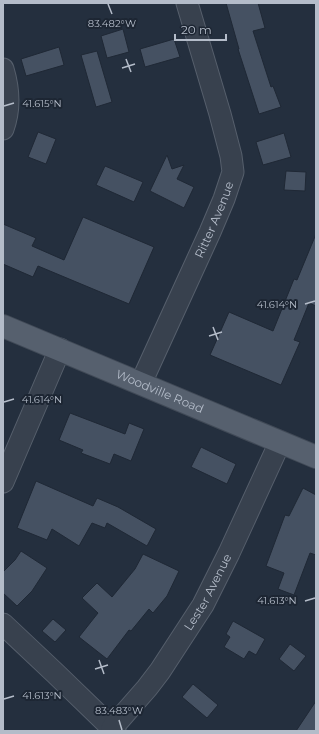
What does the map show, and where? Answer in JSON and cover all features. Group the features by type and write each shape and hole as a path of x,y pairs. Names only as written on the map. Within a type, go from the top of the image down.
{"main road":[{"name":"Woodville Road","path":"3,326 316,457"}],"street":[{"name":"Ritter Avenue","path":"141,383 210,232 224,199 233,172 231,156 220,114 187,3"},
{"path":"3,69 8,101 3,129"},
{"path":"3,482 60,349"},
{"name":"Lester Avenue","path":"114,729 160,671 203,605 229,553 280,442"},
{"path":"3,624 114,729"}],"building":[{"path":"226,3 258,3 265,28 253,31 271,87 273,86 281,107 259,114 238,49"},
{"path":"123,29 129,52 107,58 101,36"},
{"path":"174,39 180,57 145,67 140,49"},
{"path":"59,47 64,65 26,76 21,59"},
{"path":"97,51 112,102 96,107 81,55"},
{"path":"38,132 56,139 46,164 28,157"},
{"path":"284,133 291,157 263,165 256,142"},
{"path":"167,155 172,169 184,165 177,179 194,187 184,208 150,191"},
{"path":"105,166 143,182 134,202 96,185"},
{"path":"286,171 306,172 305,191 284,190"},
{"path":"83,217 154,247 129,304 38,266 33,277 3,264 3,224 36,238 32,246 64,260"},
{"path":"316,234 316,306 309,303 294,340 300,342 281,385 210,355 229,312 273,331 294,279 297,280"},
{"path":"70,413 125,434 129,423 144,429 131,461 114,454 110,464 81,453 83,450 59,440"},
{"path":"201,447 236,464 227,484 191,467"},
{"path":"36,481 93,506 97,498 118,507 156,529 147,546 107,523 105,528 92,523 79,546 52,529 47,540 17,528"},
{"path":"303,488 316,495 316,555 310,553 294,595 278,589 284,573 266,566 285,515 289,516"},
{"path":"21,551 47,568 32,591 17,606 3,593 3,572 15,560"},
{"path":"143,554 179,571 167,596 153,613 149,609 131,631 129,630 107,659 79,637 98,613 82,598 97,583 112,597 135,569"},
{"path":"53,619 66,630 55,642 42,631"},
{"path":"233,621 265,639 256,655 249,651 244,659 224,647 230,637 226,634"},
{"path":"290,644 306,656 294,671 279,659"},
{"path":"193,684 218,705 207,718 182,697"},
{"path":"316,701 316,731 296,731"}]}
